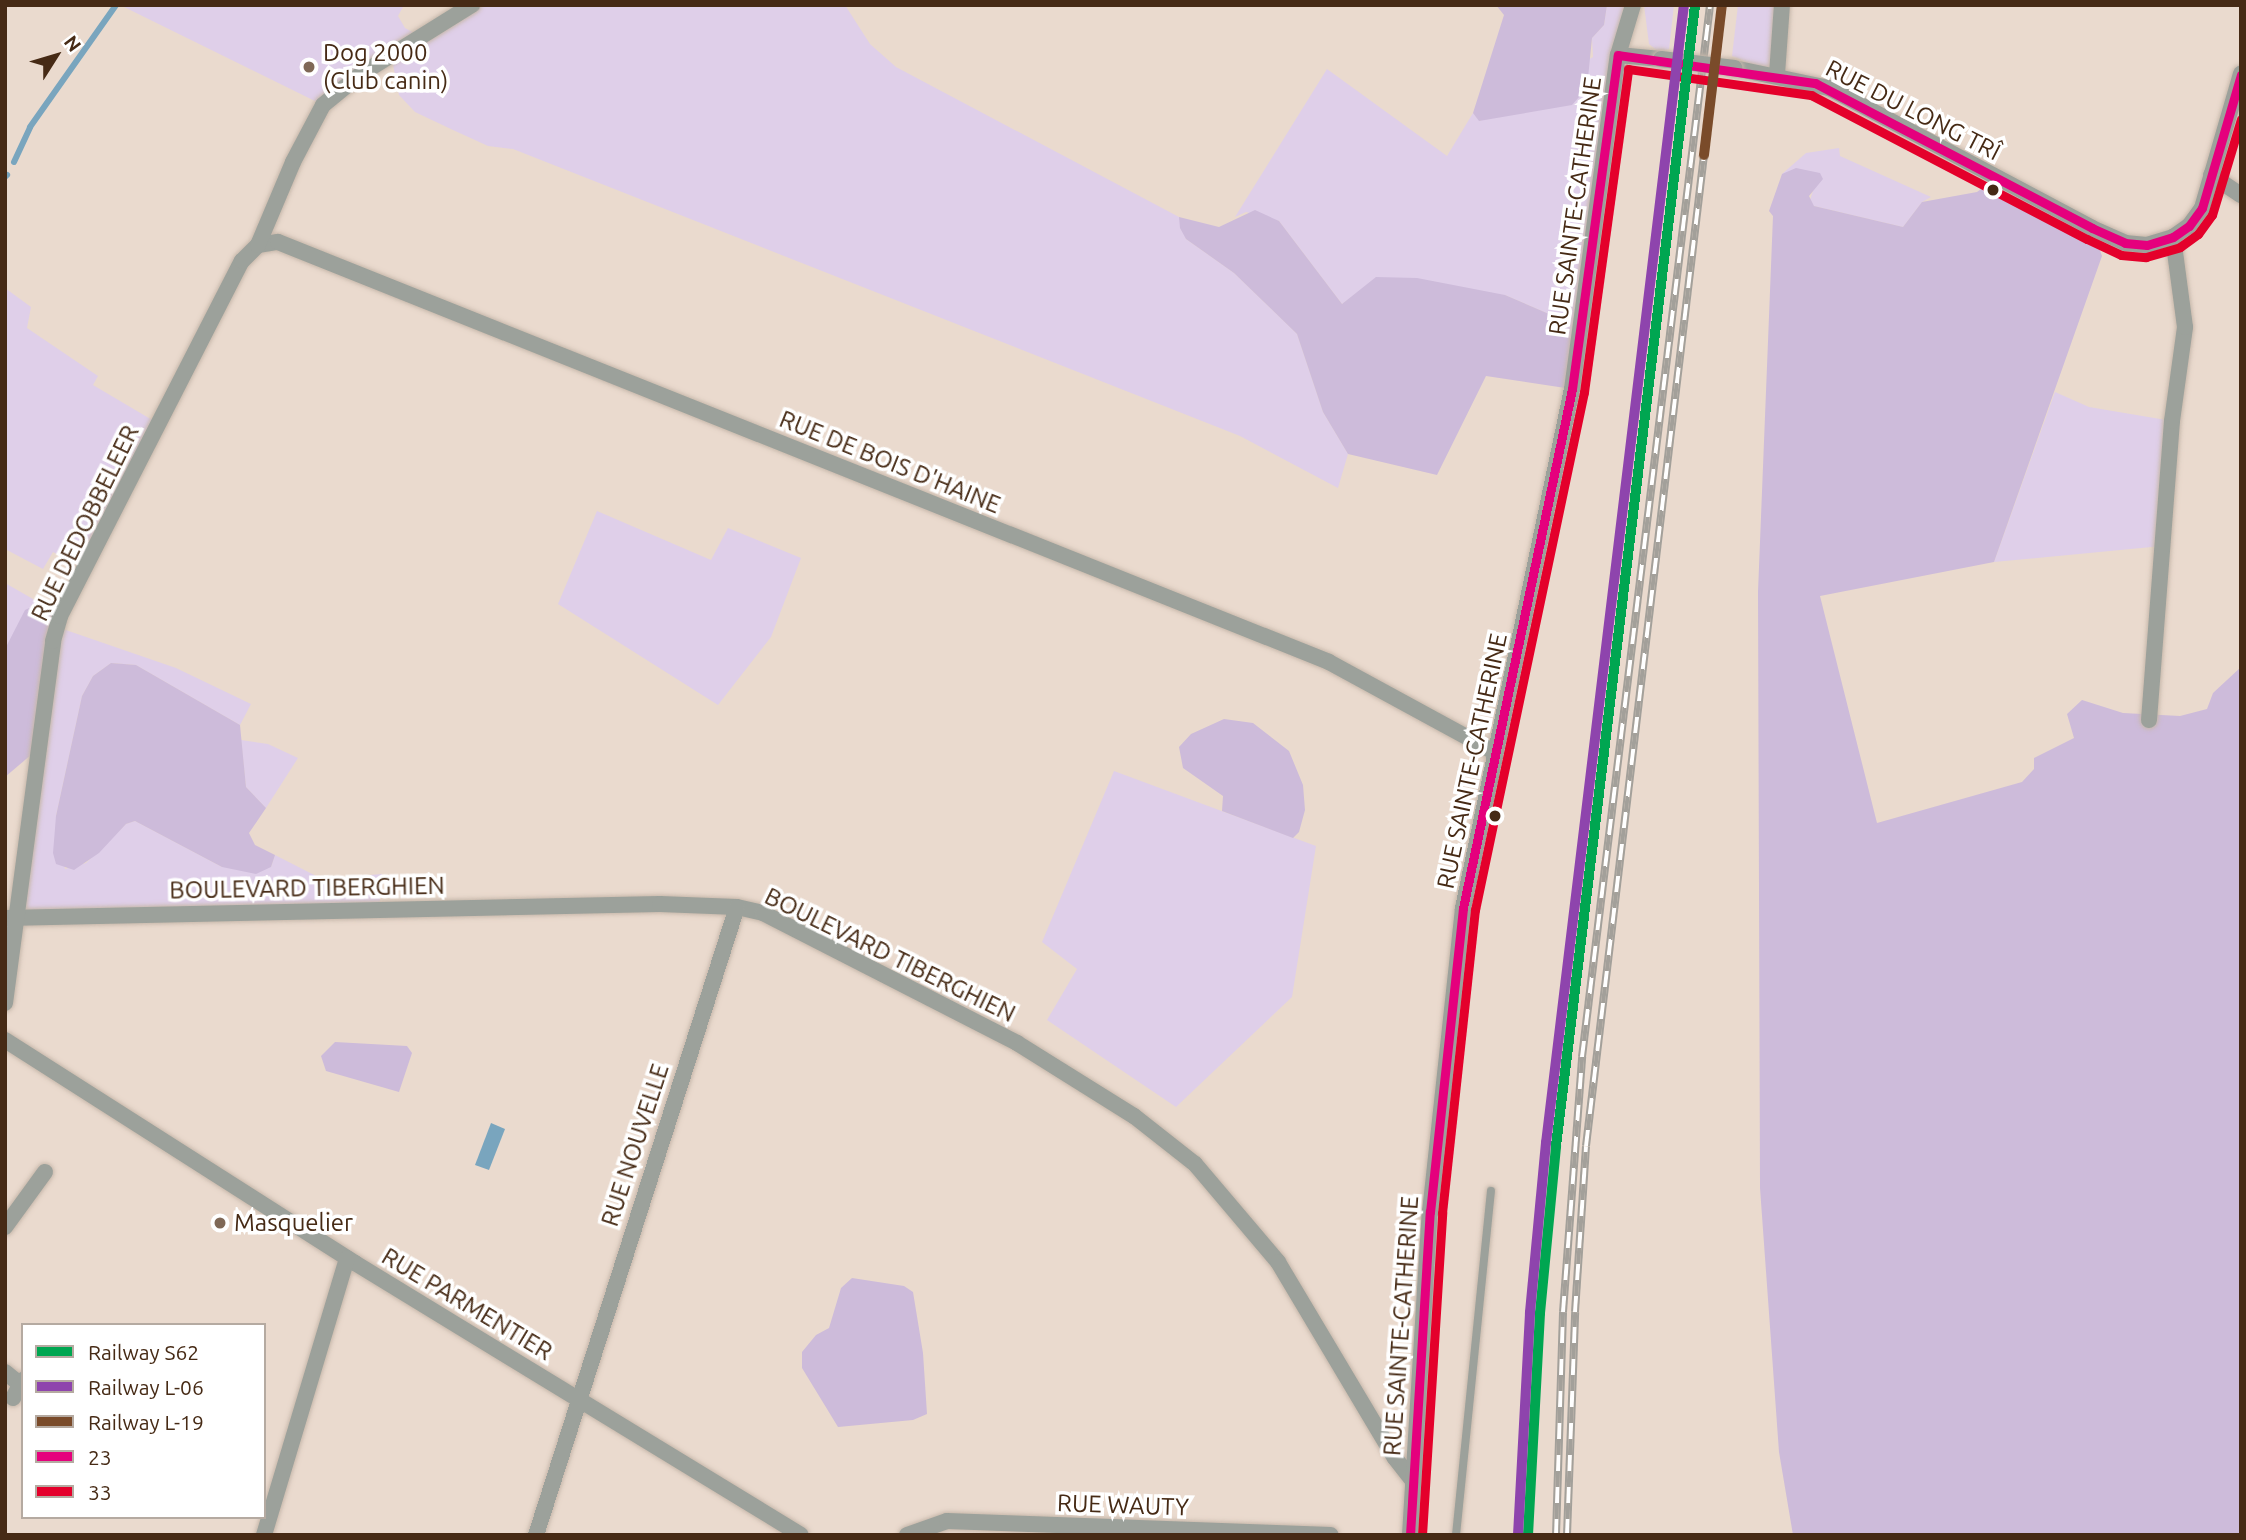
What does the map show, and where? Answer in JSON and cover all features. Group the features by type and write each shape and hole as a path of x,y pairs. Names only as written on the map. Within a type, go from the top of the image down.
{"street":[{"name":"RUE DEDOBBELEER","path":"5,1003 10,917 53,641 60,616 254,249 323,104 360,74 472,5"},
{"name":"RUE SAINTE-CATHERINE","path":"1410,1535 1430,1212 1450,1002 1494,752 1572,389 1618,55 1633,5"},
{"path":"1777,74 1782,5"},
{"name":"RUE DU LONG TRÎ","path":"1618,55 1777,74 1829,88 2126,243 2147,245 2173,237"},
{"path":"2149,720 2172,421 2185,327 2173,237 2189,226 2202,208 2241,74"},
{"path":"2211,175 2241,195"},
{"name":"RUE DE BOIS D'HAINE","path":"254,249 278,243 1329,662 1494,752"},
{"name":"BOULEVARD TIBERGHIEN","path":"10,917 660,904 737,907 785,923 926,993 1017,1043 1168,1141 1217,1187 1278,1262 1395,1458 1413,1481"},
{"name":"RUE NOUVELLE","path":"536,1535 576,1397 737,907"},
{"name":"RUE PARMENTIER","path":"5,1040 347,1258 801,1535"},
{"path":"5,1227 45,1172"},
{"path":"264,1535 347,1258"},
{"path":"5,1372 19,1388"},
{"name":"RUE WAUTY","path":"913,1533 947,1521 1331,1535"}],"lane":[{"path":"1456,1535 1491,1191"}],"shaded area":[{"path":"120,5 404,5 398,16 405,28 420,36 472,5 845,5 870,44 896,67 1179,217 1186,239 1234,273 1297,334 1323,412 1348,454 1338,488 1240,436 513,149 488,146 453,130 415,112 399,95 391,55 323,105"},
{"path":"1496,5 1607,5 1604,25 1592,38 1587,88 1572,105 1479,121 1473,113 1504,15"},
{"path":"1607,5 1633,5 1578,347 1549,314 1505,295 1357,293 1342,304 1279,221 1246,212 1235,217 1327,69 1447,156 1473,113 1480,121 1593,57 1592,38 1604,25"},
{"path":"1644,5 1674,5 1669,49 1659,52 1649,44"},
{"path":"1738,5 1782,5 1777,74 1732,56"},
{"path":"1839,148 1840,156 1931,197 1922,202 1903,227 1814,206 1809,203 1813,191 1782,174 1806,153"},
{"path":"1796,168 1820,173 1823,179 1809,196 1814,206 1903,227 1922,202 1977,192 1997,177 2092,228 2102,256 1994,562 1820,596 1877,823 2022,782 2034,769 2034,758 2074,738 2067,714 2082,700 2123,713 2180,716 2207,709 2213,693 2241,667 2241,1535 1793,1535 1779,1452 1760,1188 1758,592 1773,216 1769,211 1782,174"},
{"path":"1255,210 1279,221 1342,304 1376,277 1417,278 1505,295 1549,314 1578,347 1572,389 1486,376 1437,475 1348,454 1323,412 1297,334 1234,273 1186,239 1180,228 1179,217 1219,227"},
{"path":"5,288 31,307 27,328 98,376 93,385 159,424 85,569 53,552 43,569 5,549"},
{"path":"2055,392 2089,407 2172,421 2162,546 1994,562"},
{"path":"597,511 711,560 728,528 801,558 771,637 718,705 558,604"},
{"path":"5,583 40,603 32,605 5,649"},
{"path":"40,603 60,616 38,749 5,777 5,649 25,610"},
{"path":"57,627 176,668 251,704 240,725 136,665 111,663 93,676 82,696 56,816 65,869 86,863 126,824 135,821 222,867 271,867 275,855 322,879 382,874 379,910 15,917"},
{"path":"111,663 136,665 240,725 246,787 266,808 249,833 255,845 275,855 271,867 256,874 222,867 135,821 126,824 99,853 74,870 56,864 53,853 56,816 82,696 93,676"},
{"path":"1224,719 1253,723 1289,751 1303,785 1305,810 1299,832 1293,838 1222,811 1223,796 1183,768 1179,747 1191,734"},
{"path":"241,740 268,744 298,758 266,808 246,787"},
{"path":"1114,771 1316,846 1292,997 1176,1107 1047,1020 1077,969 1042,942"},
{"path":"335,1042 407,1046 412,1053 399,1092 326,1071 321,1056"},
{"path":"852,1278 904,1286 913,1292 923,1353 927,1414 913,1420 838,1427 802,1368 802,1352 816,1335 829,1328 841,1288"}],"water":[{"path":"491,1123 505,1129 489,1170 475,1165"}],"waterway":[{"path":"14,162 30,127 116,5"}],"railway":[{"path":"1556,1535 1563,1312 1582,1057 1710,5"},
{"path":"1567,1535 1575,1312 1586,1146 1704,155"}],"rail line":[{"name":"L-06","path":"1518,1535 1530,1312 1546,1143 1684,5"},
{"name":"S62","path":"1528,1535 1540,1313 1556,1146 1695,5"},
{"name":"L-19","path":"1704,155 1722,5"}],"transit line":[{"name":"23","path":"1410,1535 1430,1212 1463,908 1572,389 1618,55 1815,83 2092,228 2125,243 2147,245 2173,237 2189,226 2202,208 2241,75"},
{"name":"33","path":"1422,1535 1442,1213 1475,910 1584,392 1628,69 1811,95 2121,255 2146,257 2180,247 2198,234 2212,215 2241,119"}],"place":[{"name":"Dog 2000 (Club canin)","path":"309,67"},
{"name":"Masquelier","path":"220,1223"}]}
